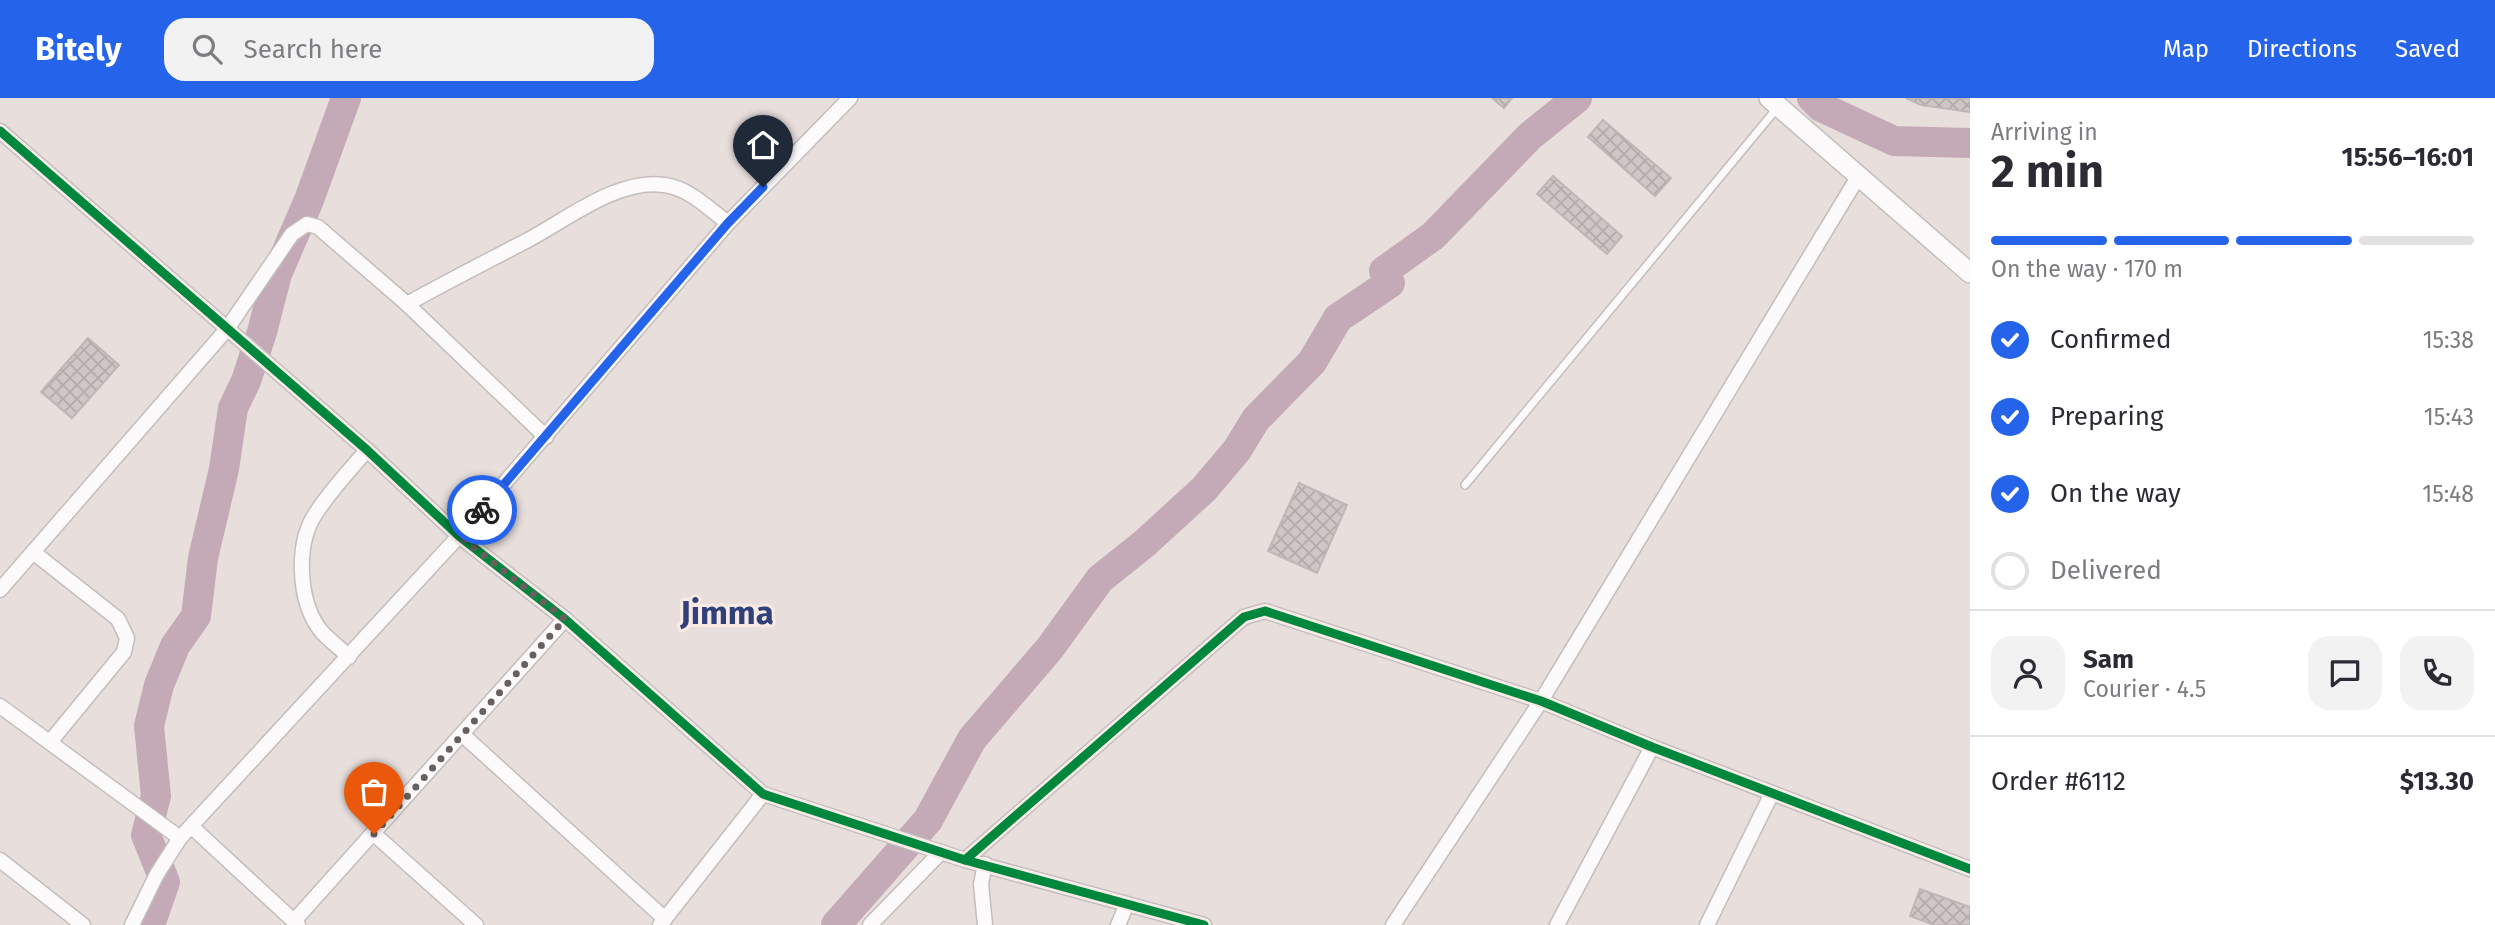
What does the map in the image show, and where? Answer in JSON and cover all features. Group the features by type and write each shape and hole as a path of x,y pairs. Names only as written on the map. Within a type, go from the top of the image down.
{"street":[{"path":"132,925 157,874 180,838 459,536 728,223 850,98"},
{"path":"1773,102 1970,273"},
{"path":"0,131 367,450 459,536 565,619 763,794 965,860 1204,925"},
{"path":"1393,925 1541,701 1858,177"},
{"path":"407,304 528,240 580,208 625,190 661,184 680,188 728,223"},
{"path":"0,590 227,329 297,230 318,228 407,304 546,437"},
{"path":"349,657 321,631 310,613 303,591 304,554 308,528 315,513 367,450"},
{"path":"33,552 117,619 127,638 124,652 50,742"},
{"path":"965,860 1235,625 1265,611 1541,701 1652,747 1970,869"},
{"path":"192,827 296,923 565,619"},
{"path":"0,706 180,838"},
{"path":"463,736 662,922 763,794"},
{"path":"1557,925 1652,747"},
{"path":"1707,925 1772,793"},
{"path":"374,834 476,925"},
{"path":"870,925 941,852"},
{"path":"0,860 83,925"},
{"path":"985,864 981,884 985,925"},
{"path":"1118,925 1127,904"}],"lane":[{"path":"1465,485 1773,102"}],"building":[{"path":"1492,98 1512,98 1504,108"},
{"path":"1906,98 1970,98 1970,112 1921,105"},
{"path":"1603,120 1671,178 1655,196 1588,137"},
{"path":"1553,176 1622,236 1607,254 1537,194"},
{"path":"88,338 119,365 72,418 41,392"},
{"path":"1299,483 1347,505 1317,573 1268,551"},
{"path":"1920,889 1970,907 1970,925 1934,925 1910,916"}],"waterway":[{"path":"150,925 165,882 146,835 156,796 149,726 159,685 175,646 196,616 203,558 224,469 233,408 246,381 277,274 309,200 346,98"},
{"path":"836,925 928,820 972,739 1050,648 1100,579 1145,543 1204,489 1237,450 1256,419 1312,362 1338,318 1390,283 1384,271 1433,236 1530,136 1577,98"},
{"path":"1812,98 1821,107 1894,141 1970,143"}],"cycle path":[{"path":"0,131 367,450 459,536 565,619 763,794 965,860 1204,925"},
{"path":"965,860 1244,617 1265,611 1541,701 1652,747 1970,869"}],"way so far":[{"path":"374,834 565,619 459,536 482,510"}],"district":[{"name":"Jimma","path":"727,612"}],"route":[{"path":"482,510 728,223 763,187"}]}
